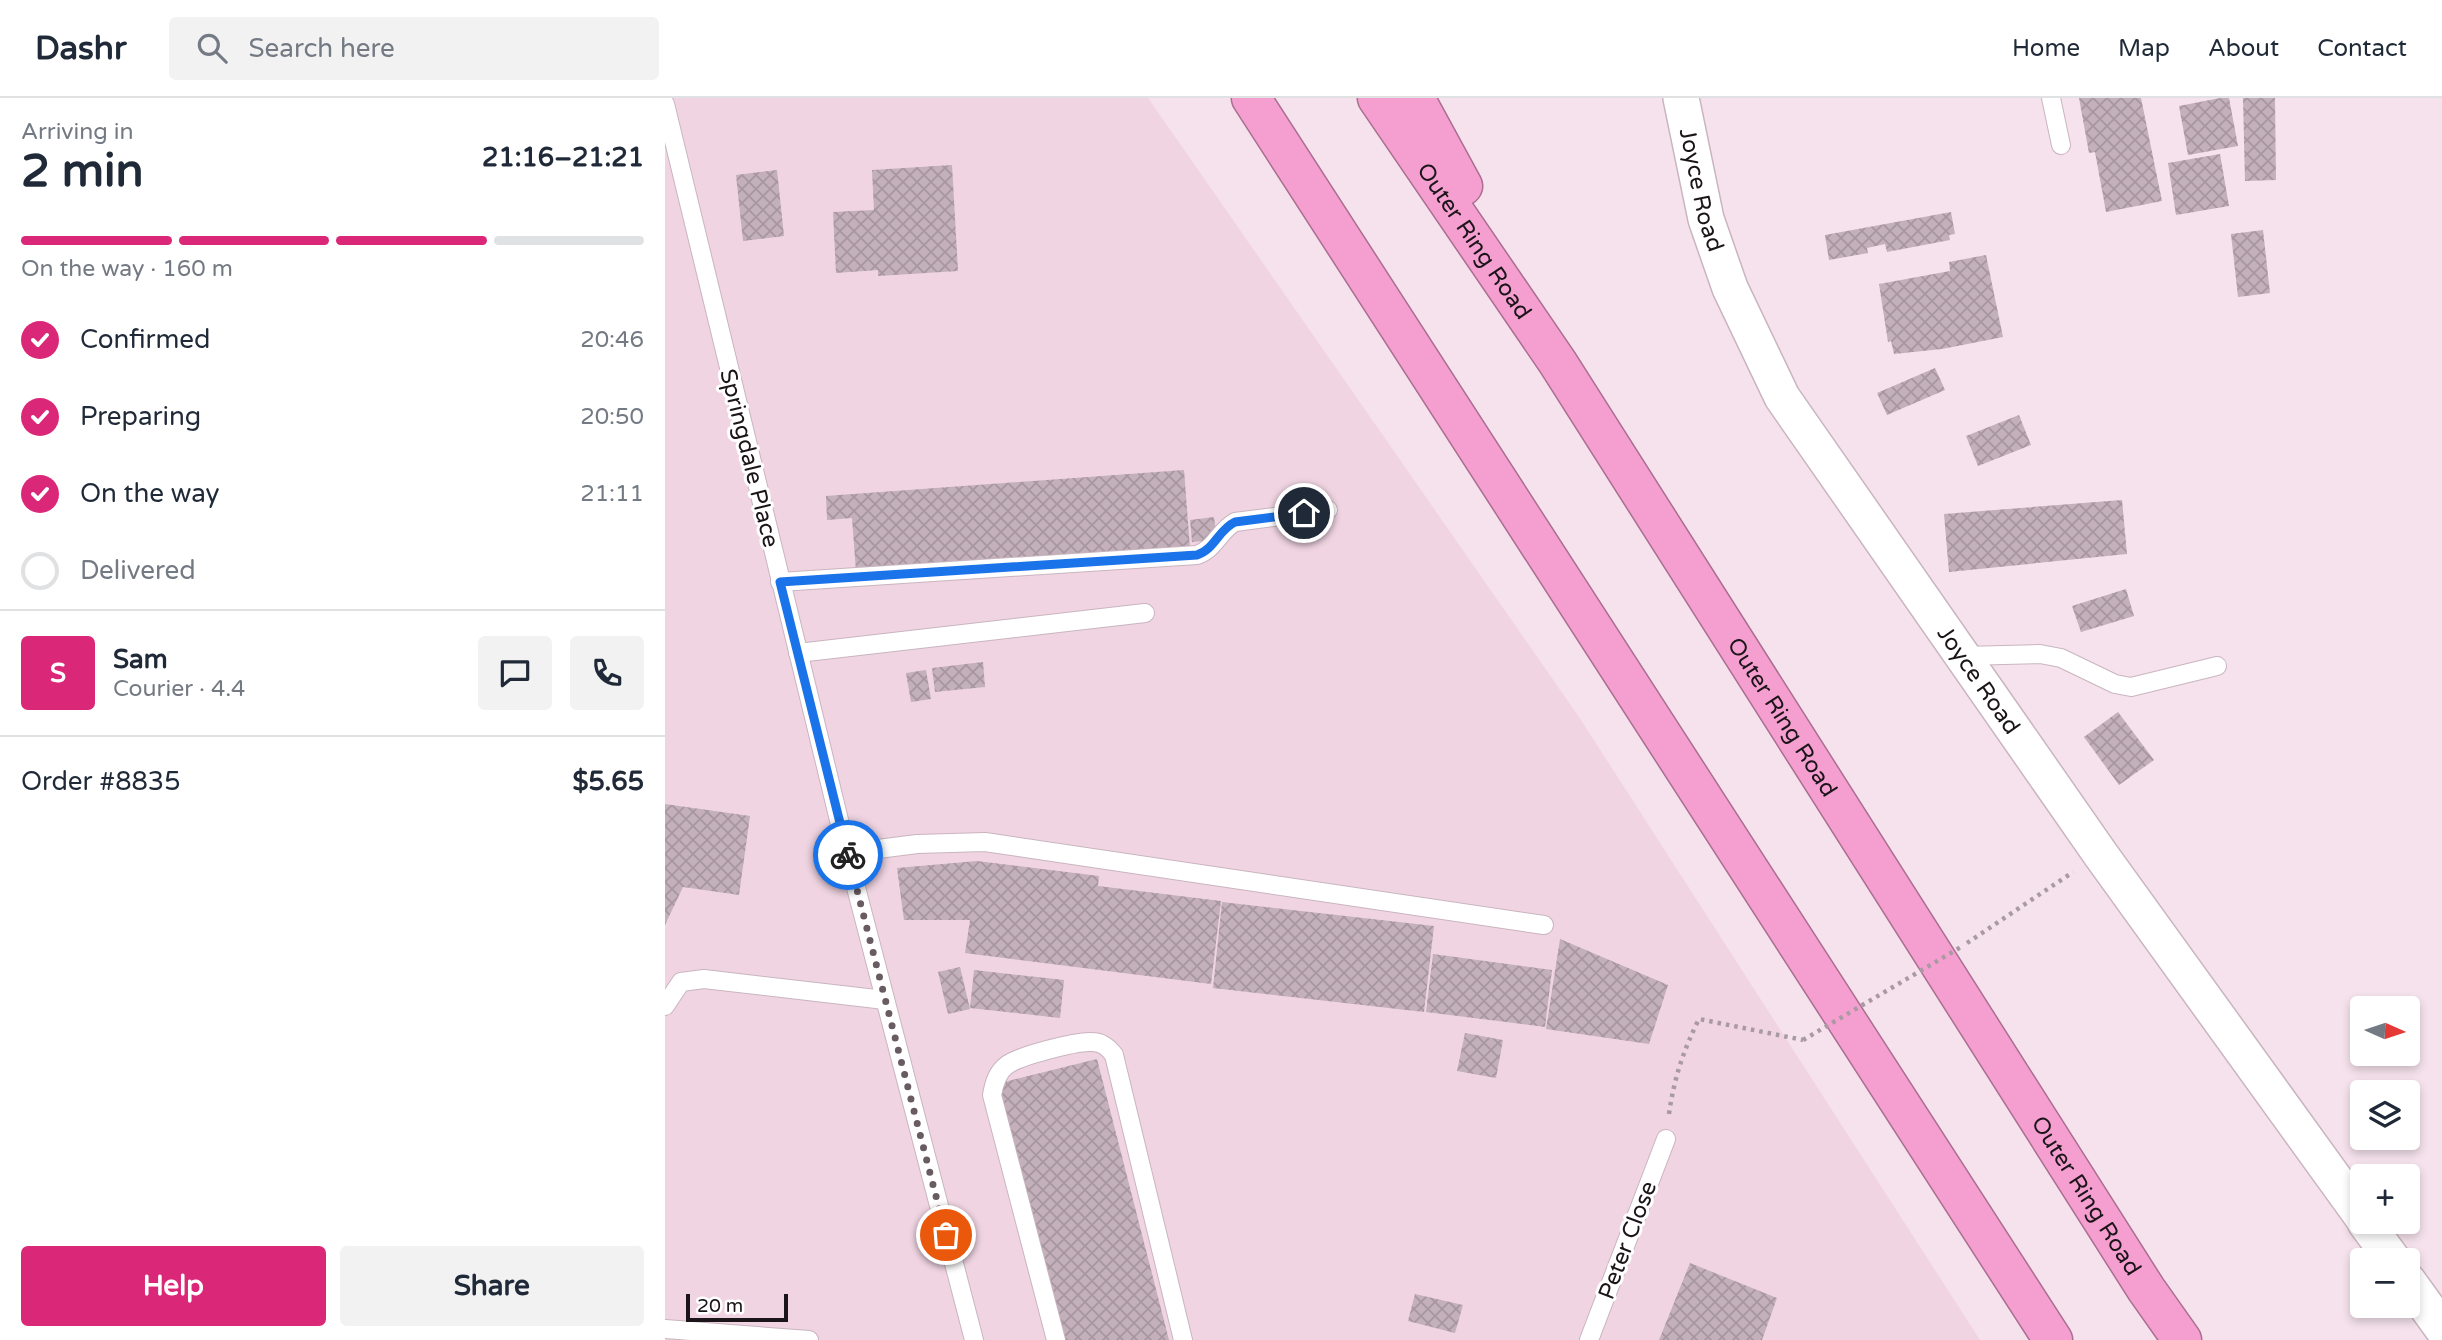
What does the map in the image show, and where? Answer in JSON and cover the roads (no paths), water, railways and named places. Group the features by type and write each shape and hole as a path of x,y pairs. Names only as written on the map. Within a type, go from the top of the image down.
{"highway":[{"name":"Outer Ring Road","path":"1377,98 1558,363 2139,1278 2182,1340"},
{"path":"1415,98 1558,363"},
{"path":"1253,103 2053,1340"}],"street":[{"name":"Joyce Road","path":"1681,98 1706,219 1730,288 1782,397 2101,855 2350,1201"},
{"path":"2420,1298 2442,1328"}],"lane":[{"path":"2051,98 2061,145"},
{"name":"Springdale Place","path":"665,104 847,852 974,1340"},
{"path":"780,582 1197,555 1209,551 1226,527 1235,522 1328,510"},
{"path":"798,653 1145,613"},
{"path":"1963,656 2040,654 2061,658 2115,684 2131,687 2217,666"},
{"path":"847,852 917,844 985,842 1544,925"},
{"path":"665,1006 681,982 704,979 885,1000"},
{"path":"1056,1340 992,1094 994,1083 1008,1064 1076,1043 1094,1041 1106,1045 1114,1055 1183,1340"},
{"name":"Peter Close","path":"1589,1340 1666,1139"},
{"path":"665,1329 809,1340"}]}
